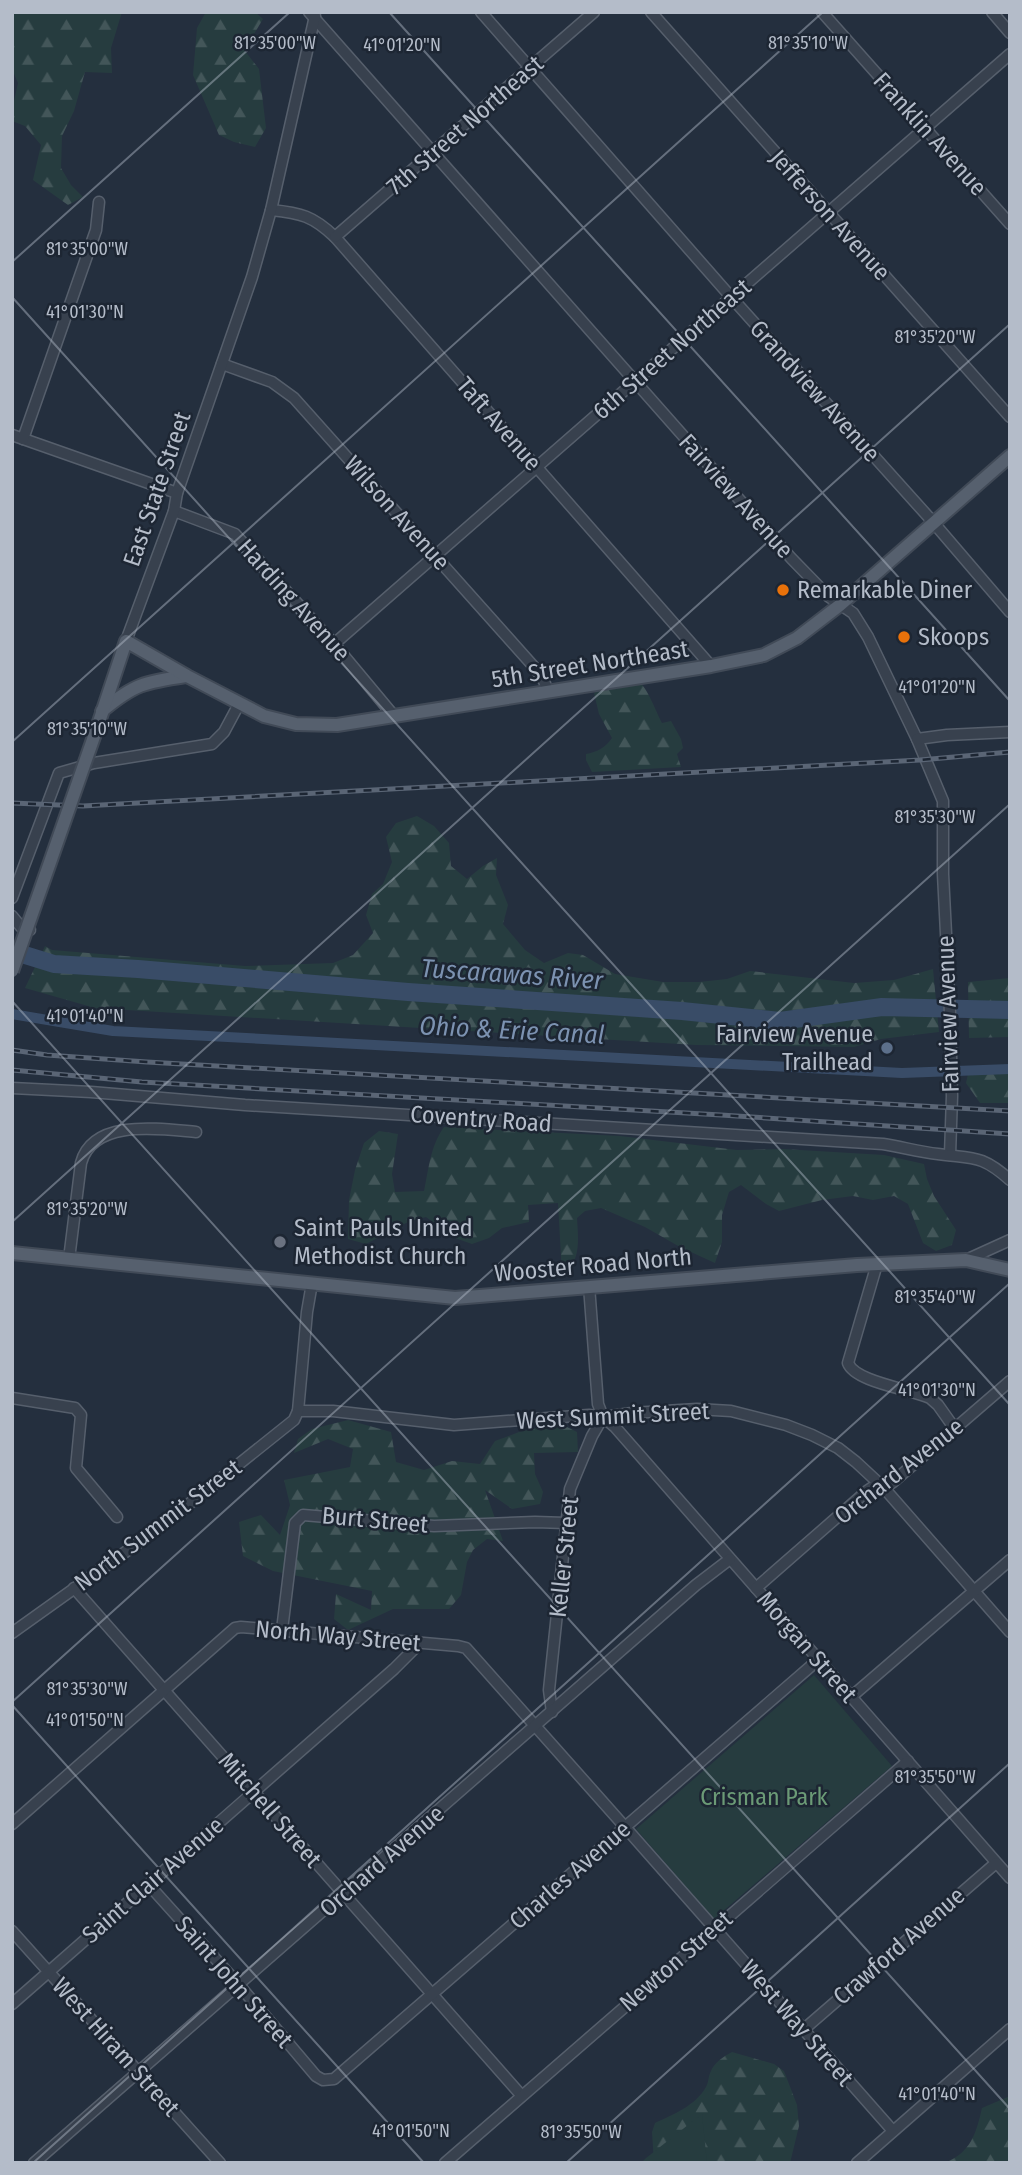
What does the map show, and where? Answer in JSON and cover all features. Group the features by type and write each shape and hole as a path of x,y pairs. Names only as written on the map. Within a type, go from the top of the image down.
{"main road":[{"name":"5th Street Northeast","path":"126,641 239,704 264,716 296,724 337,725 744,660 782,647 797,638 839,605 1010,456"},
{"name":"East State Street","path":"12,971 126,641"},
{"path":"102,711 134,687 155,680 187,676"},
{"name":"Wooster Road North","path":"12,1253 455,1298 877,1264 965,1260 1010,1270"}],"street":[{"name":"Grandview Avenue","path":"481,12 1010,612"},
{"name":"7th Street Northeast","path":"335,237 594,12"},
{"name":"Jefferson Avenue","path":"651,12 1010,418"},
{"name":"Franklin Avenue","path":"822,12 1010,224"},
{"path":"992,12 1010,33"},
{"name":"Fairview Avenue","path":"313,15 791,558 839,605 853,613 869,637 943,801 943,887 950,1013 950,1155"},
{"name":"East State Street","path":"126,641 174,511 177,493 243,304 271,210 313,15"},
{"name":"6th Street Northeast","path":"334,644 1010,54"},
{"path":"99,202 96,230 18,437 177,493"},
{"name":"Taft Avenue","path":"271,210 306,216 335,237 711,666"},
{"name":"Wilson Avenue","path":"222,364 272,382 294,398 535,668 548,692"},
{"name":"Harding Avenue","path":"174,511 235,534 334,644 394,716"},
{"path":"12,898 59,773 94,763 212,744 224,732 239,704"},
{"path":"917,739 1010,732"},
{"path":"12,916 22,927 32,931"},
{"name":"Coventry Road","path":"12,1088 883,1144 979,1159 1010,1180"},
{"path":"69,1259 81,1163 86,1149 98,1139 134,1129 196,1132"},
{"path":"965,1260 1010,1240"},
{"path":"877,1264 849,1367 862,1376 930,1398 955,1429"},
{"path":"298,1410 312,1283"},
{"path":"589,1286 598,1404 603,1418"},
{"name":"Orchard Avenue","path":"756,1588 867,1491 873,1487 884,1488 1010,1381"},
{"path":"12,1398 75,1408 81,1415 76,1468 117,1517"},
{"name":"West Summit Street","path":"298,1410 333,1411 454,1425 589,1415 603,1418 632,1413 697,1409 731,1411 786,1425 838,1448 856,1462 884,1488 1010,1632"},
{"name":"North Summit Street","path":"12,1633 207,1491 286,1428 294,1420 298,1410"},
{"name":"Keller Street","path":"552,1712 549,1690 570,1489 592,1436 603,1418"},
{"name":"Morgan Street","path":"603,1418 615,1427 1010,1878"},
{"name":"Burt Street","path":"282,1630 295,1523 303,1515 434,1526 566,1523"},
{"name":"Orchard Avenue","path":"34,2163 730,1559"},
{"path":"850,1697 1010,1560"},
{"name":"Mitchell Street","path":"74,1588 521,2095"},
{"name":"North Way Street","path":"12,1824 235,1628 466,1648 536,1726"},
{"name":"Saint Clair Avenue","path":"12,2004 394,1669 417,1643"},
{"name":"Charles Avenue","path":"319,2078 330,2081 343,2073 818,1660"},
{"name":"West Way Street","path":"536,1726 893,2131"},
{"name":"Newton Street","path":"445,2163 908,1761"},
{"name":"Crawford Avenue","path":"803,2030 996,1863"},
{"name":"Saint John Street","path":"149,1885 319,2078"},
{"name":"West Hiram Street","path":"12,1931 220,2163"},
{"path":"857,2163 1010,2029"}],"green space":[{"path":"12,12 122,12 111,48 112,73 85,72 74,111 62,136 61,168 71,185 83,197 68,205 33,180 41,145 25,126 12,121 18,83 12,69"},
{"path":"206,12 255,12 263,19 251,39 245,43 245,51 259,69 266,128 255,147 219,135 193,75 197,28"},
{"path":"640,683 649,695 662,723 671,721 681,739 683,748 677,754 681,767 592,772 586,754 600,749 612,738 599,714 594,693 602,689"},
{"path":"417,816 434,826 449,843 451,866 467,879 497,858 496,875 508,905 503,924 525,950 544,963 568,953 583,955 615,974 663,982 727,979 750,971 854,983 894,980 933,969 939,1032 881,1039 854,1047 696,1045 95,1008 25,988 45,946 52,950 245,966 333,963 353,955 373,933 366,915 372,894 383,884 392,862 386,837 396,823"},
{"path":"1010,978 1010,1037 969,1038 968,982"},
{"path":"1010,1069 1010,1103 980,1103 966,1083 969,1070"},
{"path":"444,1127 620,1136 737,1150 783,1149 884,1155 924,1164 934,1196 956,1230 952,1245 936,1251 923,1243 908,1204 894,1196 873,1200 853,1196 822,1200 779,1211 741,1185 729,1192 722,1215 722,1242 715,1263 601,1208 585,1211 577,1218 576,1256 562,1274 558,1203 528,1205 529,1222 502,1228 489,1238 472,1244 455,1238 426,1217 408,1222 366,1244 348,1239 349,1200 364,1143 379,1131 398,1134 392,1174 395,1192 424,1191 433,1150"},
{"path":"348,1420 391,1432 396,1462 424,1470 452,1461 480,1464 495,1441 519,1432 559,1423 577,1432 578,1452 534,1453 535,1474 543,1492 540,1504 512,1509 485,1490 503,1541 487,1539 473,1550 467,1562 461,1595 449,1609 393,1609 348,1630 334,1619 336,1594 371,1610 372,1591 273,1571 243,1556 239,1522 261,1515 280,1535 290,1505 284,1480 350,1467 353,1449 328,1439 294,1453 298,1439 312,1429"},
{"name":"Crisman Park","path":"814,1675 892,1766 714,1919 636,1829"},
{"path":"732,2052 774,2064 784,2071 797,2105 799,2126 790,2163 654,2163 652,2132 655,2123 684,2109 696,2099 706,2087 714,2065"},
{"path":"1010,2096 1010,2163 945,2163 967,2148 982,2108"},
{"path":"702,2114 707,2163 641,2163 646,2158"}],"waterway":[{"name":"Tuscarawas River","path":"12,951 54,964 682,1011 780,1021 882,1007 1010,1010"},
{"name":"Ohio & Erie Canal","path":"12,1014 113,1031 902,1073 1010,1069"}],"railway":[{"path":"12,803 83,806 920,760 1010,752"},
{"path":"12,1050 147,1062 1010,1111"},
{"path":"12,1070 142,1082 1010,1134"}],"place":[{"name":"Remarkable Diner","path":"783,590"},
{"name":"Skoops","path":"904,637"},
{"name":"Fairview Avenue Trailhead","path":"887,1048"},
{"name":"Saint Pauls United Methodist Church","path":"280,1242"}]}
